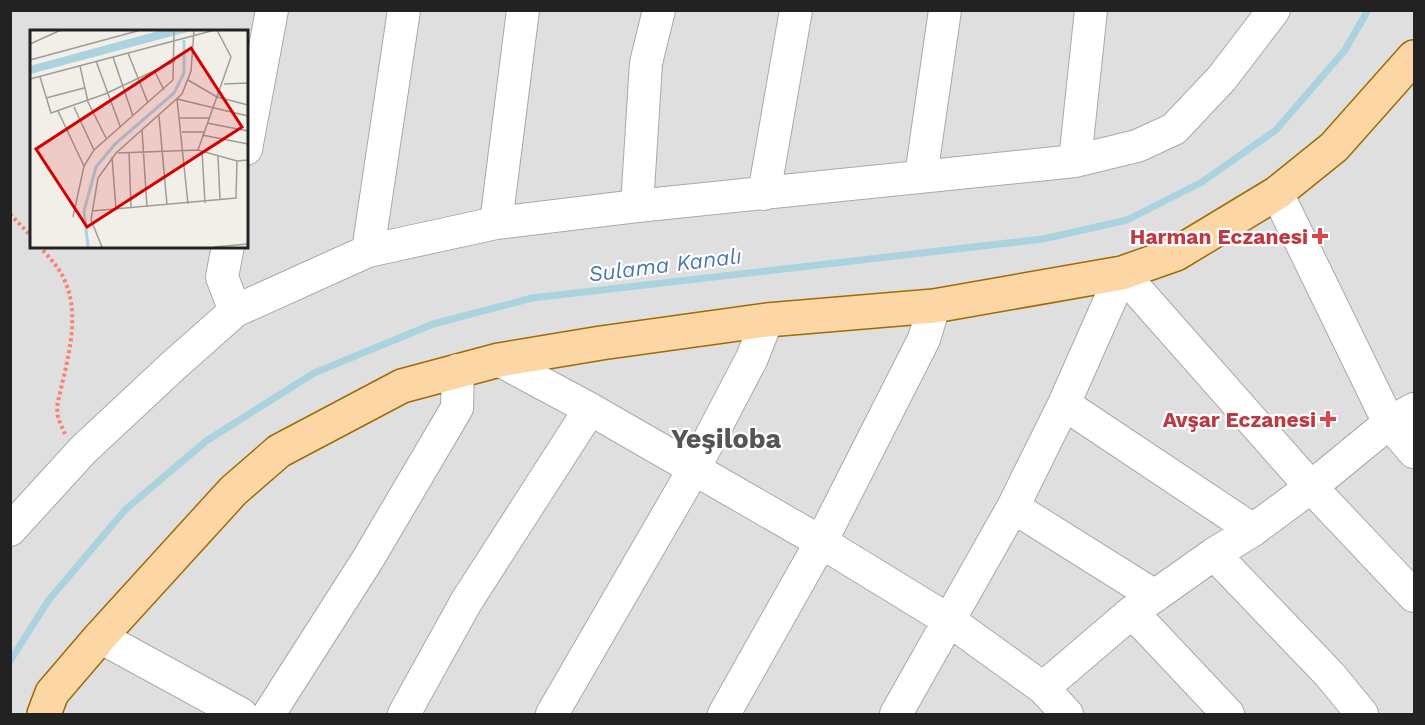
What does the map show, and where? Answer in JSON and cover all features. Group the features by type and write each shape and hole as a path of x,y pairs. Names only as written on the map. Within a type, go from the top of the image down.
{"main road":[{"path":"44,714 52,693 233,491 279,451 402,386 499,360 601,343 767,320 934,306 1122,273 1176,254 1277,193 1334,147 1414,57"}],"street":[{"path":"248,138 272,10"},
{"path":"368,251 404,10"},
{"path":"496,223 523,10"},
{"path":"637,206 646,63 659,10"},
{"path":"764,194 796,10"},
{"path":"921,176 945,10"},
{"path":"1075,161 1091,10"},
{"path":"10,530 83,450 235,311 368,251 496,223 637,206 1075,161 1137,146 1174,129 1222,78 1266,12"},
{"path":"1277,193 1402,416 1414,452"},
{"path":"228,248 222,277 235,311"},
{"path":"896,714 1012,507 1064,404 1122,273 1311,487 1414,596"},
{"path":"724,714 821,542 924,339 934,306"},
{"path":"552,714 694,469 752,358 767,320"},
{"path":"499,360 590,409 821,542 950,621 1043,688 1066,714"},
{"path":"269,714 368,559 457,408 458,370"},
{"path":"1064,404 1253,530"},
{"path":"404,714 466,602 590,409"},
{"path":"1043,688 1144,604 1214,554 1253,530 1402,416"},
{"path":"1012,507 1144,604 1228,714"},
{"path":"1214,554 1330,675 1362,714"},
{"path":"100,637 241,714"}],"path":[{"path":"10,213 30,235"},
{"path":"41,248 62,276 71,304 72,329 57,407 62,429 67,437 83,450"}],"shaded area":[{"path":"11,11 1414,11 1414,714 11,714"}],"waterway":[{"name":"Sulama Kanalı","path":"10,661 48,601 125,510 206,441 314,373 433,324 532,298 1043,239 1127,220 1202,182 1276,130 1345,50 1368,10"}],"place":[{"name":"Harman Eczanesi","path":"1320,236"},
{"name":"Avşar Eczanesi","path":"1328,419"}],"district":[{"name":"Yeşiloba","path":"726,439"}]}
